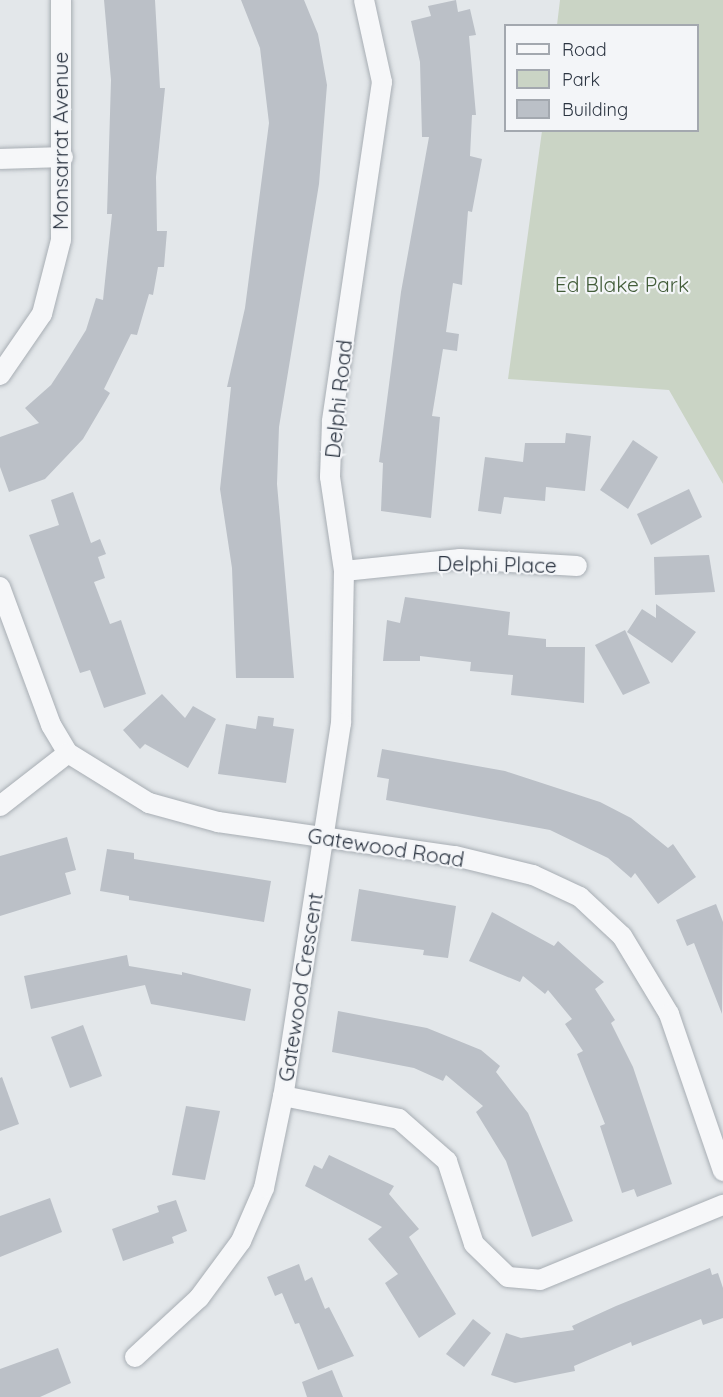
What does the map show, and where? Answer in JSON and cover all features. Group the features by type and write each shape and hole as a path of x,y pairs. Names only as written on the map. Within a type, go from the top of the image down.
{"street":[{"name":"Monsarrat Avenue","path":"0,375 42,314 61,240 63,156 61,0"},
{"name":"Delphi Road","path":"324,837 342,723 344,571 330,477 332,422 382,82 364,0"},
{"path":"0,159 63,156"},
{"name":"Delphi Place","path":"344,571 460,559 577,566"},
{"name":"Gatewood Road","path":"0,587 51,725 68,753 149,803 218,822 455,856 533,875 580,897 622,936 669,1014 723,1171"},
{"path":"0,806 68,753"},
{"name":"Gatewood Crescent","path":"324,837 283,1096 399,1119 447,1161 474,1244 508,1277 540,1280 723,1205"},
{"path":"135,1357 198,1298 241,1241 264,1188 283,1096"}],"green space":[{"name":"Ed Blake Park","path":"560,0 723,0 723,484 669,390 508,379 542,132 699,132 699,24 557,24"}],"building":[{"path":"104,0 155,0 160,88 165,88 156,177 157,231 167,231 164,267 158,267 153,295 149,294 137,335 131,334 104,389 110,393 83,439 45,479 9,492 0,467 0,437 39,423 25,408 51,385 86,330 96,298 103,300 112,214 107,214 111,80"},
{"path":"241,0 304,0 318,34 327,85 319,184 279,427 277,484 294,678 236,678 232,568 220,489 231,387 227,387 245,308 269,123 260,48"},
{"path":"456,0 458,12 470,9 476,35 469,36 476,115 472,115 470,156 482,159 472,212 468,211 462,285 453,283 446,332 459,334 457,351 443,349 432,416 440,417 431,518 381,511 383,463 379,462 401,292 429,137 422,137 420,62 411,21 431,16 428,6"},
{"path":"566,433 591,436 585,491 546,487 545,501 504,497 501,514 478,511 485,457 523,462 525,443 565,443"},
{"path":"633,440 658,457 628,509 600,490"},
{"path":"689,489 702,517 651,545 637,514"},
{"path":"73,492 91,543 100,539 106,554 98,557 105,578 94,582 110,624 121,620 146,694 104,708 90,670 80,673 29,535 59,525 51,500"},
{"path":"709,555 715,592 655,595 654,557"},
{"path":"405,597 510,612 508,635 546,639 546,647 585,647 584,703 511,695 513,675 470,671 471,662 420,656 420,661 383,661 387,620 400,623"},
{"path":"656,604 696,632 672,663 627,632 642,609 656,618"},
{"path":"625,630 650,683 623,695 595,645"},
{"path":"162,694 185,718 193,706 216,719 188,768 145,744 140,749 123,730"},
{"path":"258,716 274,718 273,726 294,729 286,783 218,774 226,724 256,729"},
{"path":"382,749 505,771 600,802 631,818 668,848 673,844 696,877 658,904 635,873 631,878 608,858 550,830 386,800 389,779 377,777"},
{"path":"67,837 76,870 65,873 71,894 0,916 0,856"},
{"path":"107,849 134,853 134,859 271,881 264,922 129,900 129,896 100,891"},
{"path":"359,889 456,906 448,958 423,955 424,950 351,941"},
{"path":"716,904 723,922 722,1014 694,943 687,946 676,920"},
{"path":"492,912 554,946 558,941 604,982 595,989 615,1020 611,1023 633,1067 672,1184 637,1197 634,1189 622,1193 600,1126 605,1124 577,1054 583,1051 565,1024 572,1019 548,990 545,994 523,976 520,982 469,961"},
{"path":"127,955 129,966 182,975 182,972 251,989 245,1021 151,1004 145,985 31,1009 24,976"},
{"path":"338,1011 427,1028 481,1050 500,1066 496,1072 528,1113 573,1221 532,1237 506,1161 476,1112 483,1106 446,1075 443,1081 414,1068 332,1052"},
{"path":"83,1025 102,1076 70,1088 51,1037"},
{"path":"2,1077 19,1124 0,1131 0,1078"},
{"path":"186,1106 220,1111 205,1180 172,1175"},
{"path":"329,1155 394,1186 389,1194 419,1229 409,1237 456,1314 419,1338 385,1283 398,1274 368,1239 382,1227 305,1186 314,1165 322,1169"},
{"path":"50,1198 62,1232 0,1257 0,1216"},
{"path":"176,1200 187,1231 172,1237 174,1243 123,1261 112,1229 159,1212 157,1206"},
{"path":"299,1264 305,1281 312,1277 325,1309 329,1307 354,1356 318,1370 299,1323 295,1324 282,1293 275,1296 267,1277"},
{"path":"710,1268 712,1275 718,1273 723,1288 723,1318 703,1325 701,1319 632,1346 631,1342 574,1366 575,1371 515,1383 491,1375 506,1333 521,1338 574,1330 572,1326"},
{"path":"473,1319 491,1333 464,1367 446,1354"},
{"path":"58,1348 71,1383 40,1397 0,1397 0,1369"},
{"path":"332,1370 343,1397 307,1397 302,1382"}]}
